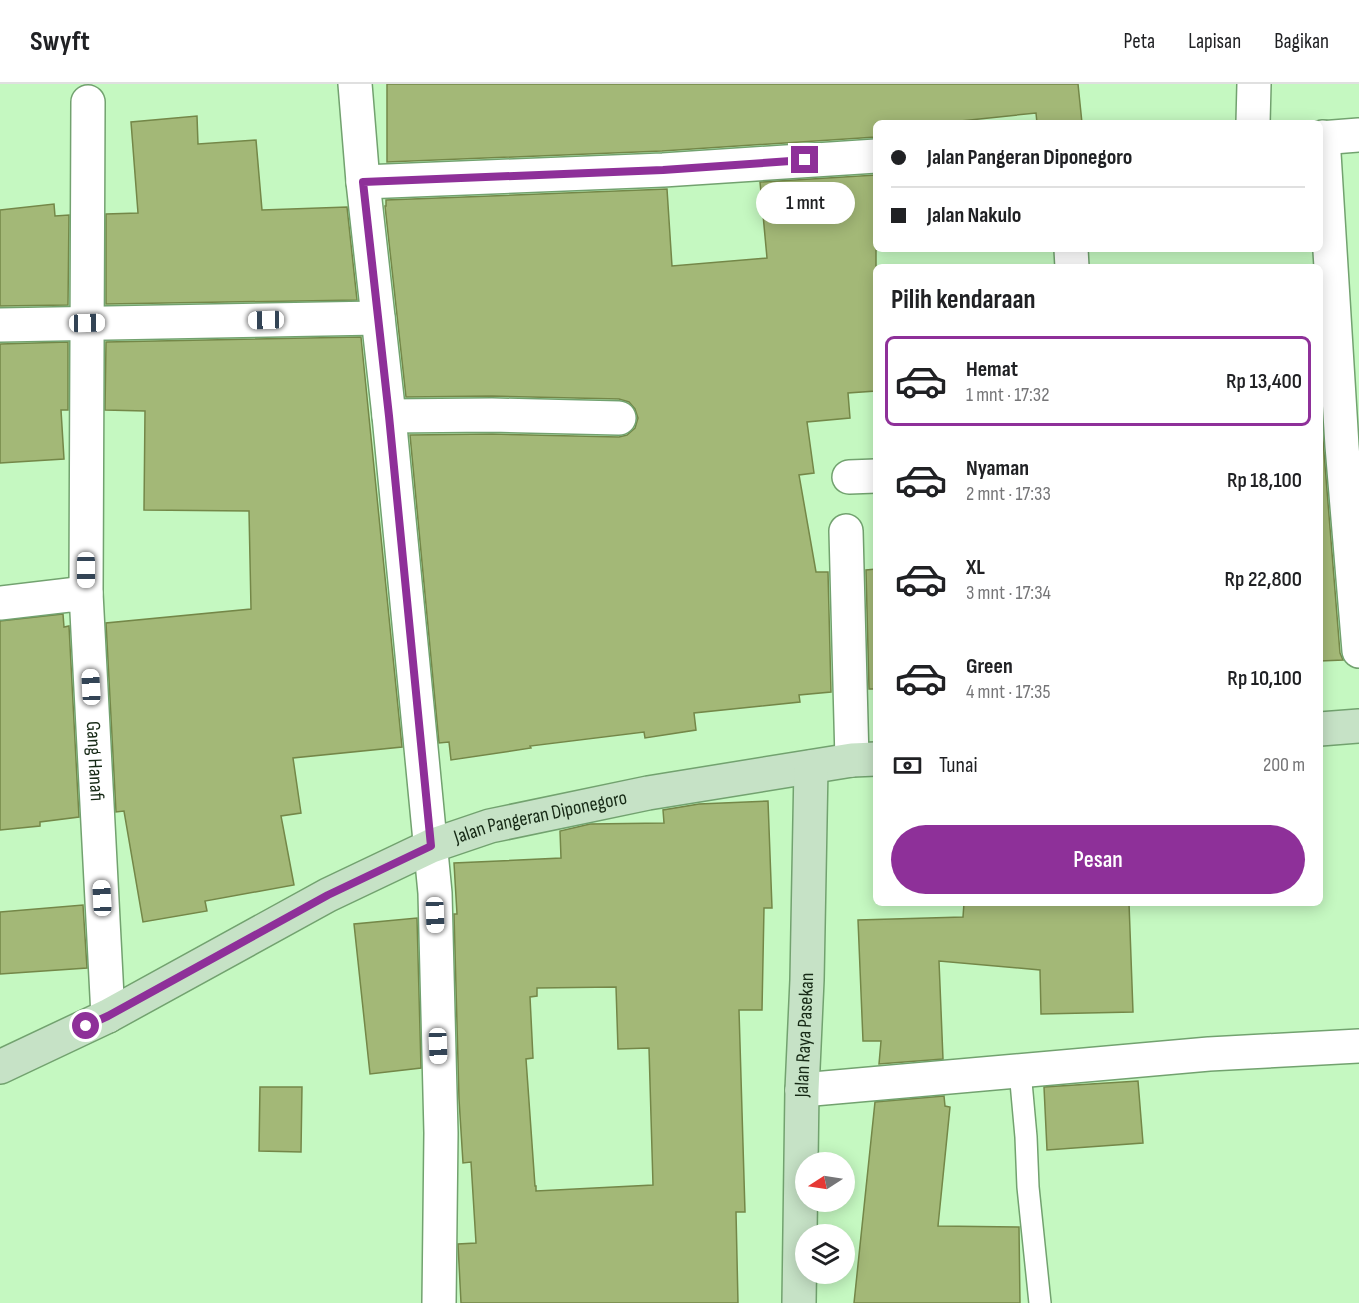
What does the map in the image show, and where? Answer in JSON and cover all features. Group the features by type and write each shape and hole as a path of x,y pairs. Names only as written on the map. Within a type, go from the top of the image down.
{"street":[{"path":"355,84 435,893 441,1133 439,1303"},
{"path":"1253,120 1254,84"},
{"name":"Gang Hanafi","path":"88,102 86,593 108,1016"},
{"path":"1323,138 1359,135"},
{"path":"1323,153 1342,446 1359,651"},
{"path":"363,182 663,170 873,156"},
{"path":"0,325 378,318"},
{"path":"389,416 492,415 619,418"},
{"path":"846,531 864,760"},
{"path":"0,603 86,593"},
{"path":"1323,729 1359,726"},
{"name":"Jalan Pangeran Diponegoro","path":"0,1067 108,1016 328,895 431,846 490,826 648,793 864,760"},
{"name":"Jalan Raya Pasekan","path":"799,1303 811,767"},
{"path":"802,1090 1209,1054 1359,1046"}],"lane":[{"path":"1020,1071 1028,1187 1040,1303"}],"building":[{"path":"387,84 1078,84 1082,120 1037,120 1036,113 970,120 873,120 873,137 662,151 387,162"},
{"path":"197,116 198,144 256,140 262,210 347,207 357,300 106,304 106,214 138,213 131,122"},
{"path":"873,175 873,252 876,252 876,264 873,264 873,391 848,393 850,418 807,422 814,473 799,475 816,572 828,572 831,692 799,695 800,702 694,713 696,730 645,738 644,732 530,746 531,748 451,760 449,742 439,743 410,435 619,437 627,435 635,428 638,418 629,402 619,399 492,396 406,397 386,200 667,189 672,266 767,258 760,182"},
{"path":"54,204 55,216 69,215 68,305 0,306 0,210"},
{"path":"361,337 402,747 293,758 301,813 281,816 294,885 205,901 207,911 143,922 124,811 116,812 106,623 251,609 249,511 144,510 145,411 105,410 106,342"},
{"path":"68,342 68,410 61,410 64,459 0,463 0,344"},
{"path":"1323,440 1340,653 1343,660 1323,661"},
{"path":"873,569 873,689 869,689 866,570"},
{"path":"63,614 64,627 69,626 79,817 40,822 40,826 0,830 0,621"},
{"path":"768,801 772,908 764,908 762,1010 739,1010 745,1212 736,1212 738,1303 461,1303 458,1244 476,1243 471,1162 463,1163 459,1099 454,914 457,914 454,863 561,858 560,831 590,824 664,823 663,810 699,804","holes":["616,987 618,1049 649,1048 653,1185 536,1191 526,1059 533,1058 530,997 537,996 537,988"]},
{"path":"83,905 87,968 0,974 0,912"},
{"path":"964,906 1129,906 1133,1012 1041,1014 1040,970 939,961 943,1059 879,1064 881,1041 863,1041 858,920 963,917"},
{"path":"417,918 421,1068 370,1074 354,924"},
{"path":"1138,1081 1143,1143 1047,1150 1044,1087"},
{"path":"260,1087 302,1087 301,1152 259,1151"},
{"path":"944,1096 945,1106 950,1107 938,1226 1019,1227 1020,1303 854,1303 875,1102"}],"route":[{"path":"86,1026 328,895 431,846 389,416 363,182 663,170 805,160"}]}
